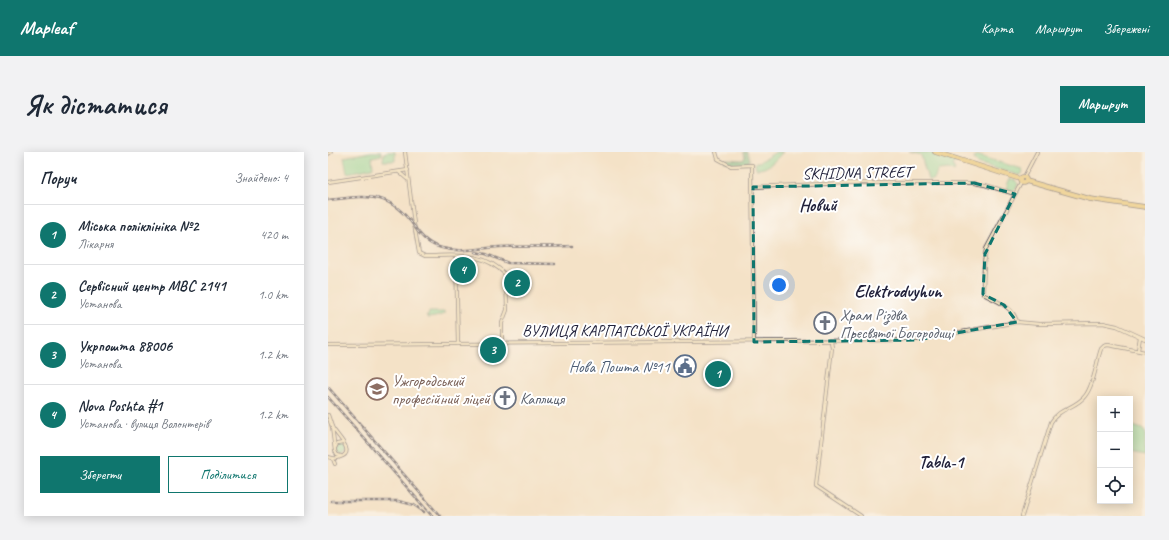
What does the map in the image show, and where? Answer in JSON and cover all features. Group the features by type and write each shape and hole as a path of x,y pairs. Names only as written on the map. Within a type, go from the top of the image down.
{"highway":[{"path":"936,152 1023,180 1090,199 1145,207"}],"street":[{"path":"405,152 414,224 418,251 420,254 426,256 478,257 496,266 507,277 507,310 502,323 502,343"},
{"path":"716,152 719,160 729,165 752,165 754,342"},
{"path":"1037,152 985,254 983,294 1004,305 1013,314 1016,322 1039,324 1104,323 1117,326 1145,339"},
{"path":"328,182 408,170"},
{"path":"398,171 405,175 409,181"},
{"name":"SKHIDNA STREET","path":"753,187 847,184 962,184 985,185 1015,194"},
{"path":"456,256 458,344"},
{"name":"ВУЛИЦЯ КАРПАТСЬКОЇ УКРАЇНИ","path":"328,345 924,340 1016,322"},
{"path":"1138,346 1140,338"},
{"path":"831,341 832,348 816,486 861,516"},
{"path":"1022,516 1053,417 1078,403 1086,396 1090,388 1102,347 1108,345 1138,346 1145,352"},
{"path":"328,415 332,427 335,453 340,457"},
{"path":"330,458 340,457 345,455 347,452 347,447 332,427"},
{"path":"334,449 339,444 344,444"},
{"path":"330,458 334,457 335,453"},
{"path":"330,458 335,464"}],"highlighted area":[{"path":"974,183 1015,194 985,254 983,294 1004,305 1017,322 917,340 754,342 753,187"}],"green space":[{"path":"371,152 381,152 382,155 372,157 373,168 347,173 344,157"},
{"path":"395,152 395,161 383,161 384,153"},
{"path":"743,152 747,152 750,159 748,163 735,164 724,161 726,159 743,160 745,157"},
{"path":"776,152 783,152 768,166 756,169 755,163"},
{"path":"909,152 929,152 956,161 953,165 955,171 954,172 949,169 938,170 933,180 928,180 921,155"},
{"path":"976,155 1022,169 1023,172 1021,175 1018,175 977,163 974,159"},
{"path":"1011,179 1016,181 1018,184 1016,189 1013,191 1006,189 1009,180"},
{"path":"429,312 445,312 445,314 428,318 426,316 428,316"},
{"path":"1133,426 1142,429 1145,432 1145,456 1133,454"},
{"path":"339,445 343,445 346,450 343,455 339,455 336,452 336,448"}],"railway":[{"path":"328,200 365,197 386,201 395,206 404,214 420,234 437,247 463,250 499,247 572,246"},
{"path":"475,252 486,254 508,263 555,264"},
{"path":"328,387 440,516"},
{"path":"328,397 432,516"},
{"path":"331,501 398,501 414,505 424,512"}],"place":[{"name":"Nova Poshta #1","path":"463,270"},
{"name":"Сервісний центр МВС 2141","path":"517,283"},
{"name":"Храм Різдва Пресвятої Богородиці","path":"825,323"},
{"name":"Укрпошта 88006","path":"493,350"},
{"name":"Нова Пошта №11","path":"685,366"},
{"name":"Міська поліклініка №2","path":"718,374"},
{"name":"Ужгородський професійний ліцей","path":"377,389"},
{"name":"Каплиця","path":"505,398"}],"district":[{"name":"Новий","path":"818,205"},
{"name":"Elektrodvyhun","path":"898,291"},
{"name":"Tabla-1","path":"941,462"}]}
